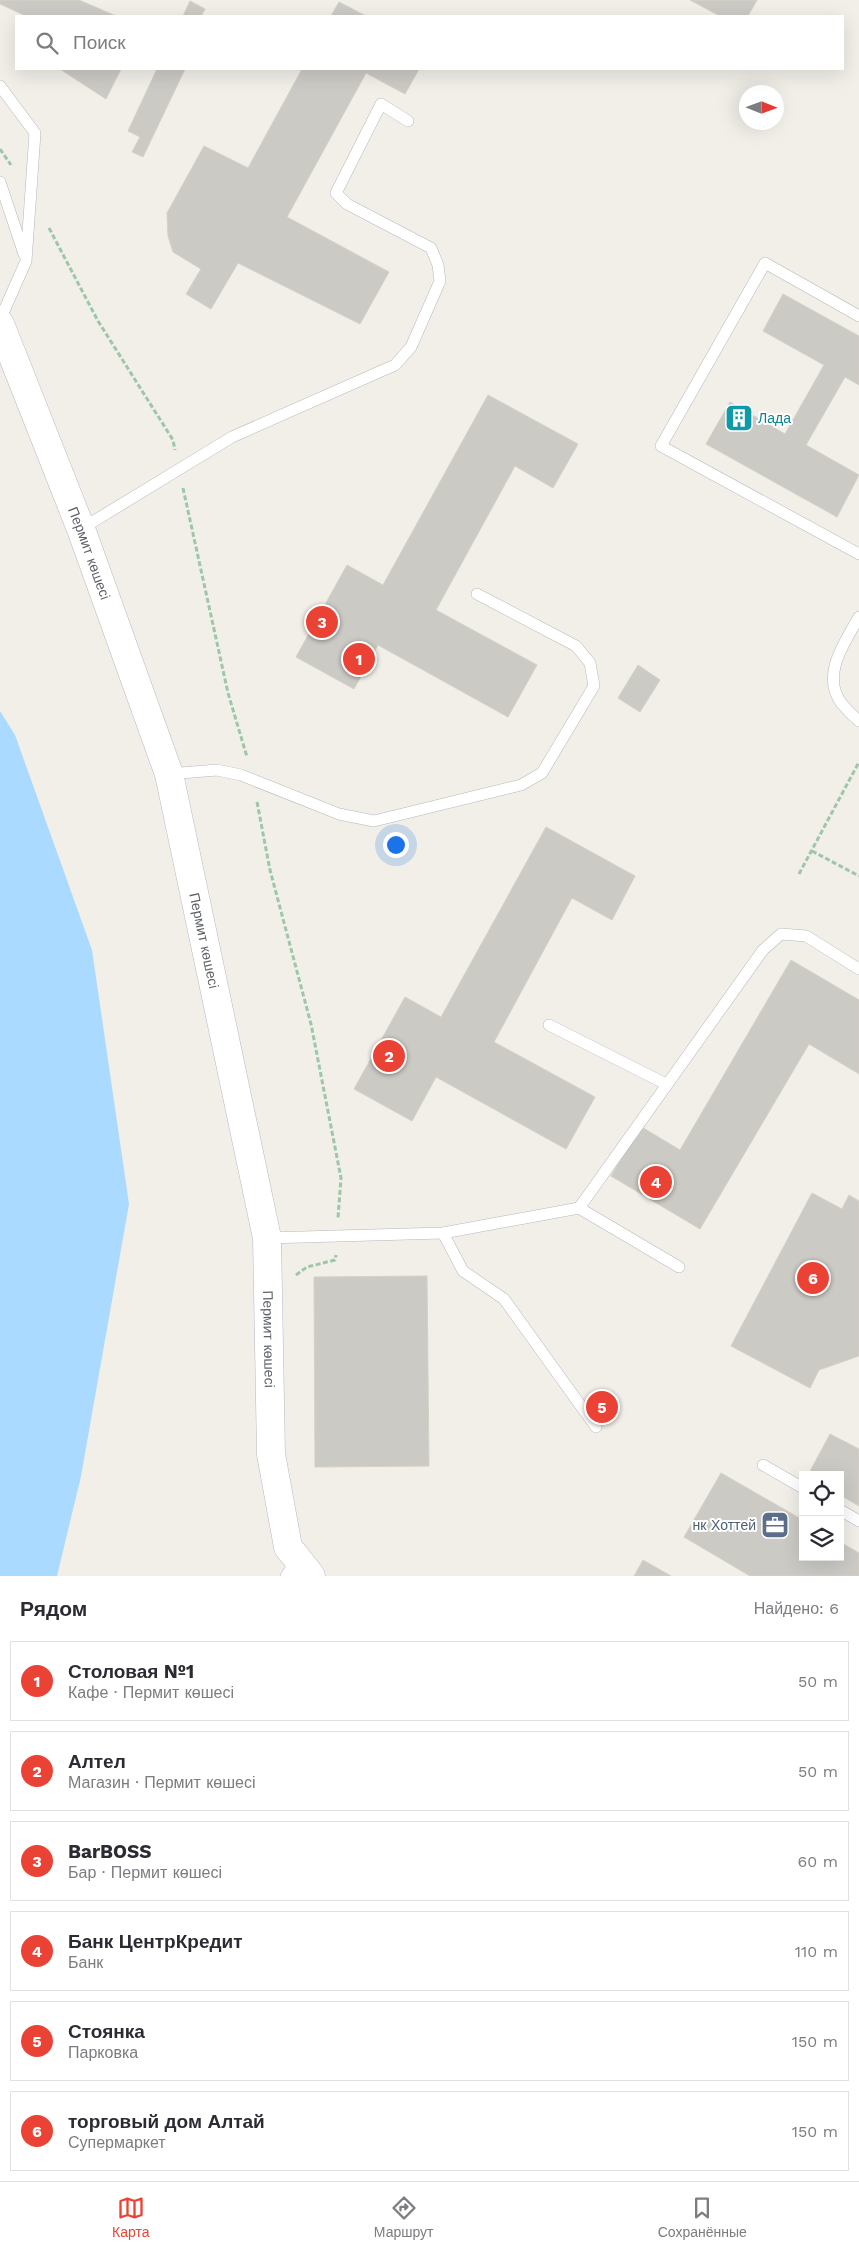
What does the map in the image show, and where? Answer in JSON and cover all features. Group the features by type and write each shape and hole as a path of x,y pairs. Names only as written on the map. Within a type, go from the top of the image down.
{"main road":[{"name":"Пермит көшесі","path":"0,322 81,529 169,774 267,1238 271,1454 288,1547 298,1570"}],"lane":[{"path":"0,86 36,133 26,261 0,322"},
{"path":"81,529 232,437 395,365 411,347 440,281 438,265 431,248 347,204 336,193 381,104 408,121"},
{"path":"0,182 26,261"},
{"path":"859,316 766,263 661,446 859,554"},
{"path":"169,774 217,770 253,780 340,814 374,820 521,785 542,773 594,686 590,663 576,646 477,594"},
{"path":"859,616 836,659 833,683 841,703 859,721"},
{"path":"579,1208 762,950 781,934 806,936 859,969"},
{"path":"549,1025 666,1084"},
{"path":"267,1238 443,1234 579,1208 679,1267"},
{"path":"443,1234 463,1271 504,1299 596,1427"},
{"path":"763,1465 799,1486"},
{"path":"844,1512 859,1521"}],"path":[{"path":"0,149 31,193 98,321 173,440 228,693 253,780 270,870 311,1024 341,1178 335,1260 307,1267 289,1280"},
{"path":"800,874 859,762"},
{"path":"812,850 859,876"}],"water":[{"path":"0,711 15,735 92,950 129,1204 81,1476 57,1576 0,1576"}],"building":[{"path":"0,0 79,0 114,15 24,15 0,4"},
{"path":"690,0 757,0 749,15 718,15"},
{"path":"190,1 205,9 202,15 183,15"},
{"path":"339,2 364,15 332,15"},
{"path":"62,70 120,70 106,99"},
{"path":"157,70 185,70 143,157 132,152 140,137 128,131"},
{"path":"301,70 418,70 405,94 366,73 287,217 389,272 360,324 238,263 211,309 186,294 201,269 173,252 168,236 167,213 204,146 248,168"},
{"name":"Лада","path":"783,294 859,336 859,385 845,377 806,445 859,475 837,517 706,444 730,402 785,434 824,365 763,331"},
{"path":"488,395 578,444 553,488 515,466 436,610 537,665 508,717 378,645 354,689 296,657 347,565 383,585"},
{"path":"638,665 660,680 640,712 618,698"},
{"path":"546,827 635,876 612,920 572,898 494,1042 595,1097 566,1149 436,1077 412,1121 354,1089 405,997 441,1017"},
{"path":"791,960 859,1000 859,1074 809,1044 700,1229 611,1176 640,1126 680,1150"},
{"path":"812,1193 842,1209 849,1195 859,1201 859,1356 819,1370 810,1388 731,1346"},
{"path":"427,1276 429,1466 315,1467 314,1277"},
{"path":"830,1434 859,1449 859,1506 844,1497 844,1471 810,1471"},
{"path":"721,1473 799,1518 799,1561 844,1561 844,1544 859,1553 859,1576 750,1576 684,1537"},
{"path":"643,1560 671,1576 634,1576"}],"place":[{"name":"Лада","path":"739,418"},
{"name":"BarBOSS","path":"322,622"},
{"name":"Столовая №1","path":"359,659"},
{"name":"Алтел","path":"389,1056"},
{"name":"Банк ЦентрКредит","path":"656,1182"},
{"name":"торговый дом Алтай","path":"813,1278"},
{"name":"Стоянка","path":"602,1407"},
{"name":"нк Хоттей","path":"775,1525"}]}
